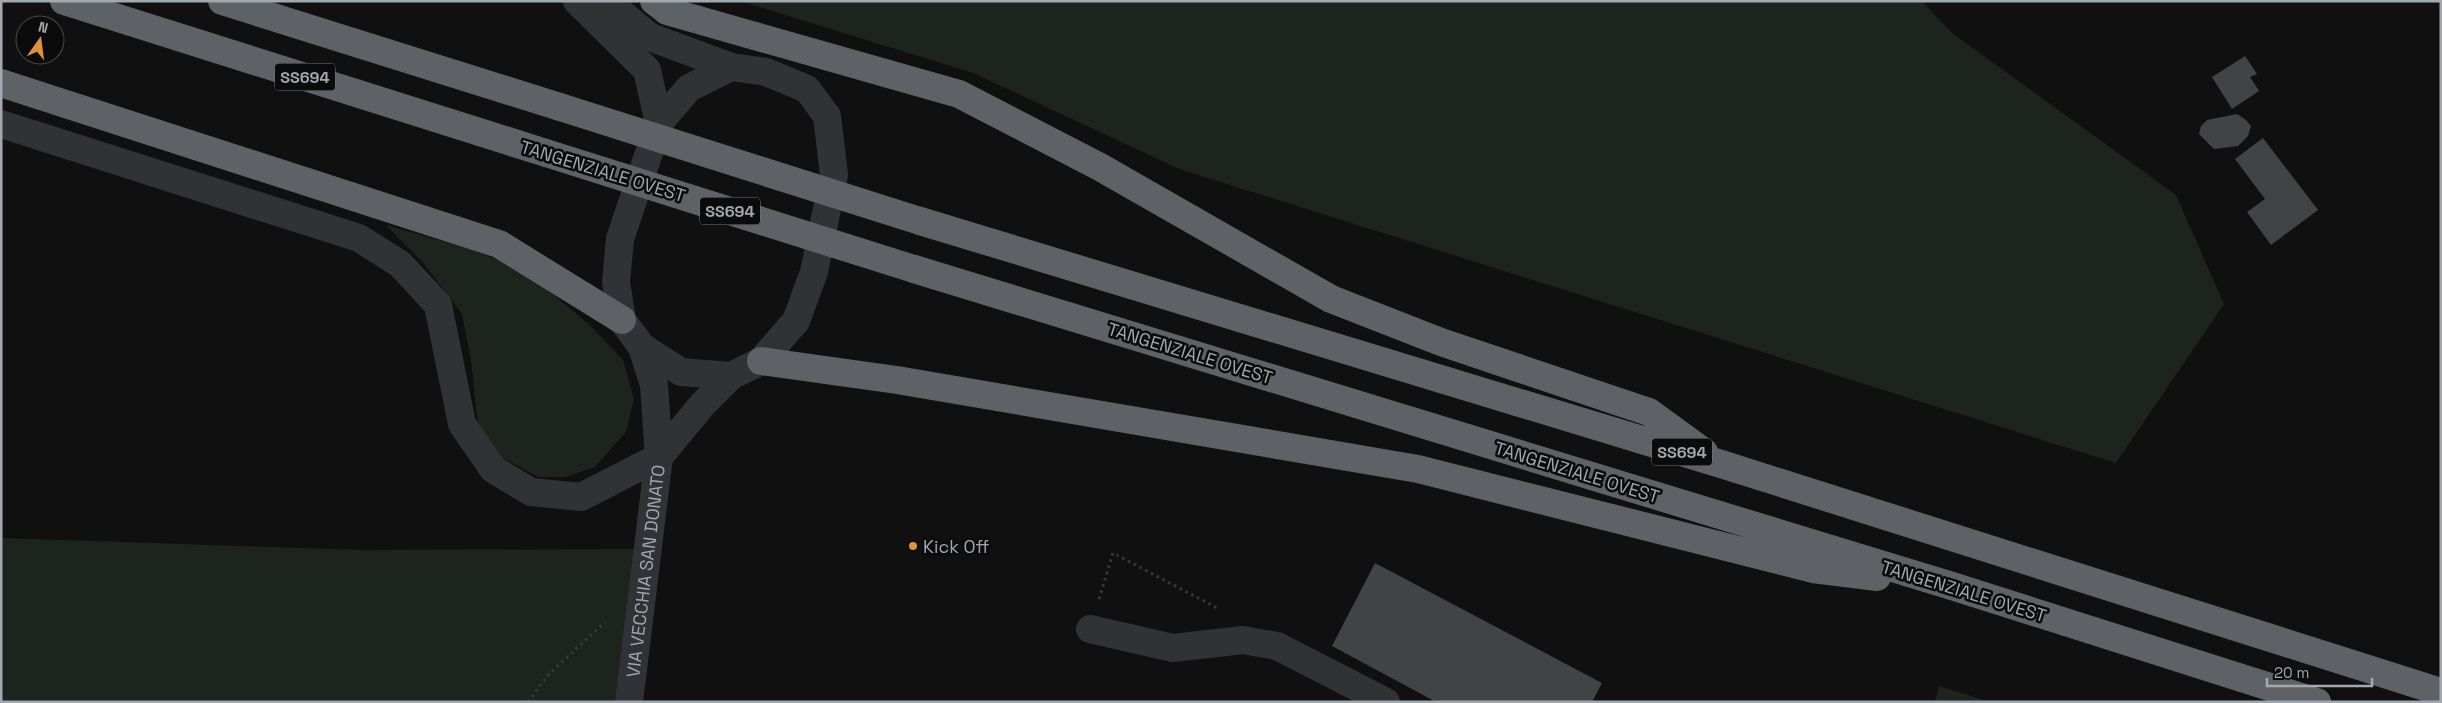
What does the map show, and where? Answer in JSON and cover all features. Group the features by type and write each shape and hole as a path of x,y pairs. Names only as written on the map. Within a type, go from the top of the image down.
{"highway":[{"name":"TANGENZIALE OVEST","path":"64,1 914,268 1952,586 2317,702"},
{"name":"SS694","path":"222,1 920,221 1721,464 2441,692"},
{"path":"654,1 667,10 959,94 1100,167 1331,299 1441,342 1649,412 1721,464"},
{"path":"1,83 499,244 622,320"},
{"path":"760,361 897,380 1418,469 1813,569 1952,586"}],"street":[{"path":"577,1 647,70 659,123"},
{"path":"607,1 650,37 731,67 766,72 807,89 827,116 834,175 814,272 796,321 760,361 730,376 681,372 642,347"},
{"path":"1,124 359,238 400,264 438,305 462,424 493,469 532,492 581,497 659,457 654,385 642,347 622,320 616,282 620,239 659,123 689,88 731,67"},
{"name":"VIA VECCHIA SAN DONATO","path":"629,702 659,457 730,376"},
{"path":"1090,629 1173,648 1243,640 1277,646 1386,702"}],"path":[{"path":"1090,629 1113,553 1226,613"},
{"path":"528,702 550,674 591,635 612,616 642,596"}],"shaded area":[{"path":"740,1 1922,1 1952,33 2176,195 2224,304 2116,463 1179,169 973,73"},
{"path":"386,225 473,250 500,261 546,288 590,325 623,360 634,399 626,432 595,467 566,477 538,477 501,457 478,426 471,360 462,314 424,264"},
{"path":"1,538 360,550 640,549 618,702 1,702"},
{"path":"1939,686 1990,702 1935,702"}],"building":[{"path":"2245,56 2257,74 2250,77 2259,91 2232,109 2212,77"},
{"path":"2237,114 2251,126 2248,136 2238,146 2214,149 2199,134 2201,126 2207,120"},
{"path":"2263,138 2318,210 2271,245 2247,212 2265,199 2235,159"},
{"path":"1375,563 1602,683 1592,702 1436,702 1332,646"}],"place":[{"name":"Kick Off","path":"913,546"}]}
